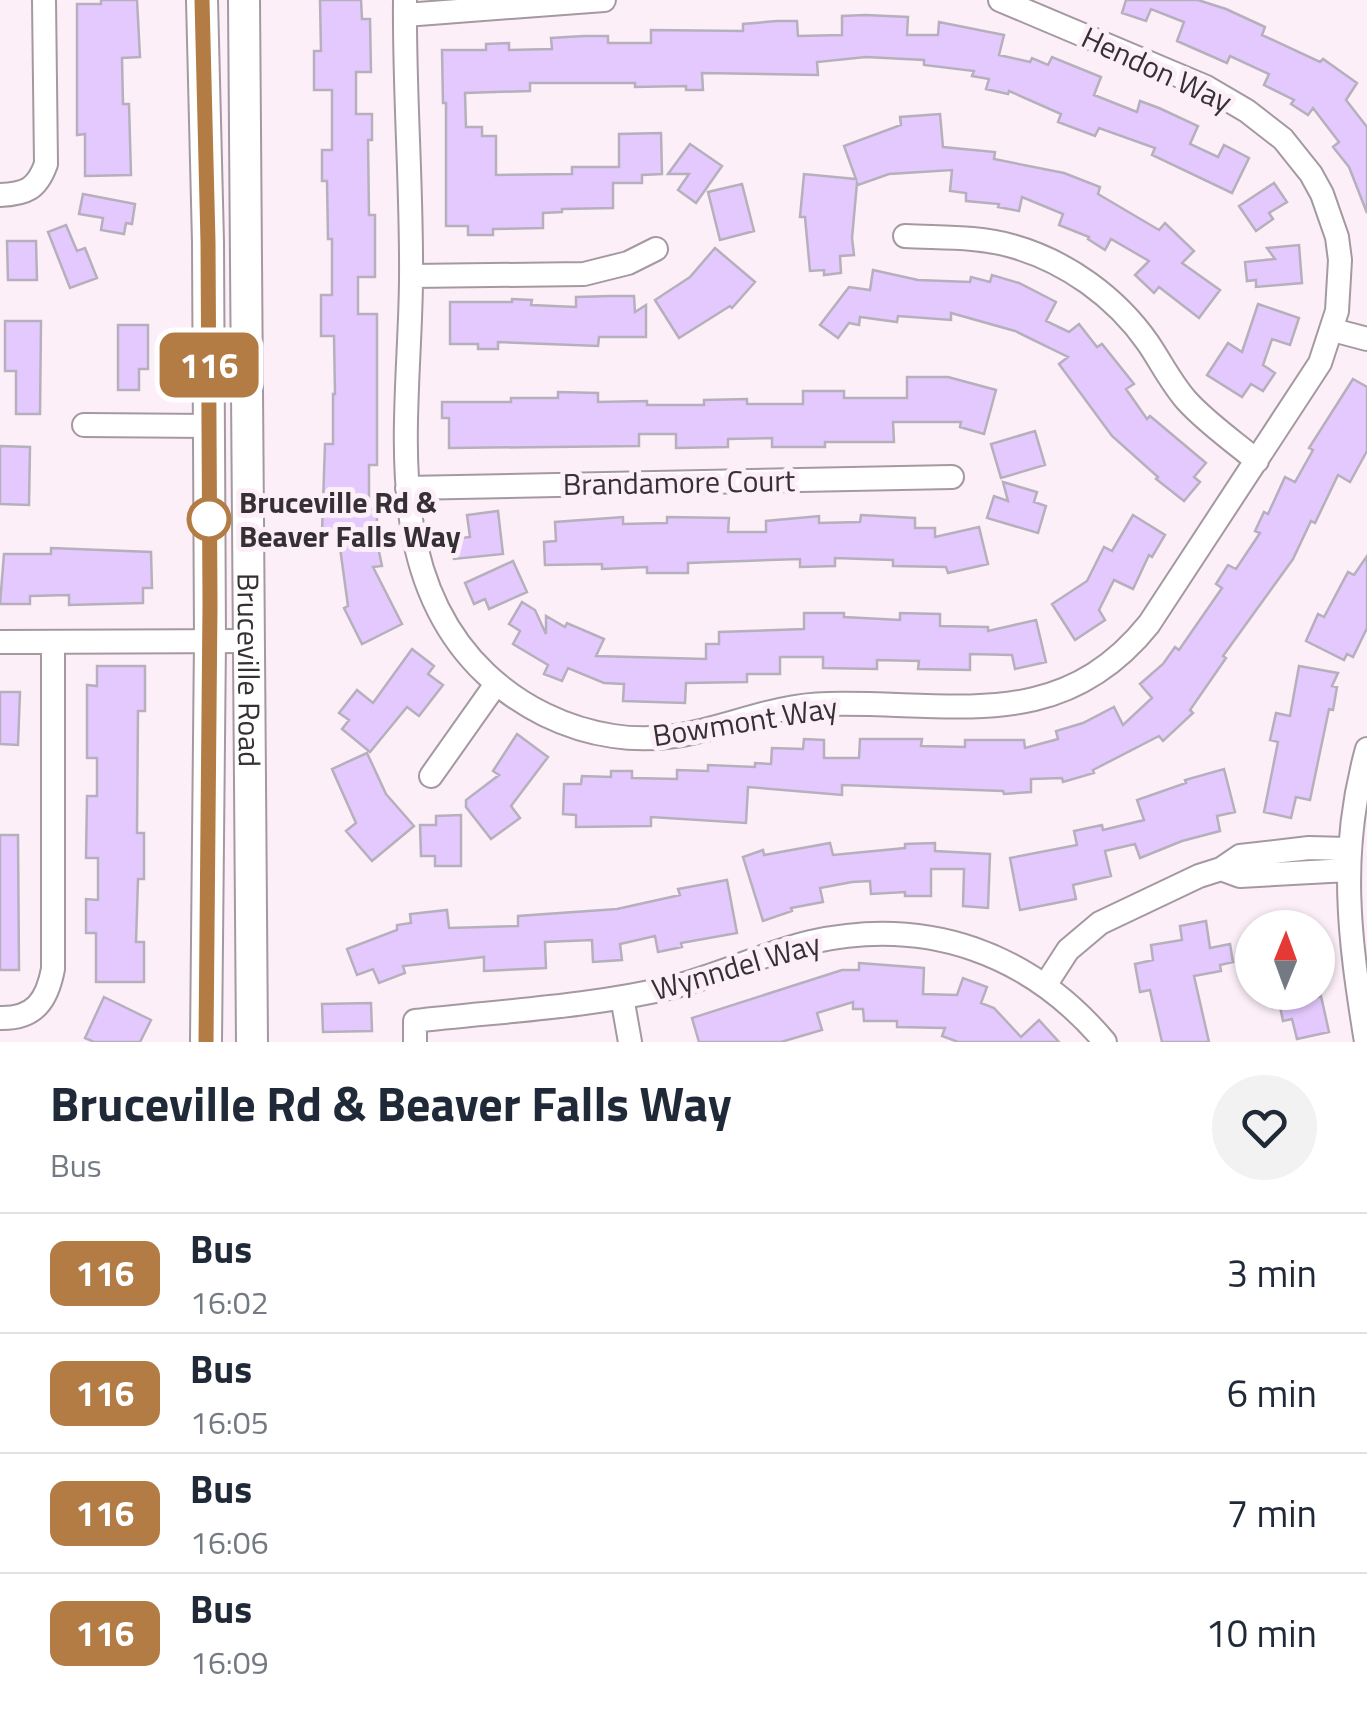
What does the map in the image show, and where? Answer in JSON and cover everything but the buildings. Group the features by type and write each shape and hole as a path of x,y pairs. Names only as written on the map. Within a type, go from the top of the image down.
{"main road":[{"name":"Bruceville Road","path":"202,0 210,640 206,1042"},
{"name":"Bruceville Road","path":"244,0 252,1042"}],"street":[{"path":"0,195 22,194 38,184 46,164 44,0"},
{"path":"405,7 604,0"},
{"name":"Hendon Way","path":"1000,0 1206,88 1247,111 1283,139 1311,174 1334,226 1340,260 1332,330"},
{"name":"Bowmont Way","path":"405,7 412,276 407,488 414,548 435,608 471,660 496,684 552,718 592,732 633,738 696,734 805,705 993,706 1060,693 1100,672 1135,642 1308,383 1332,330"},
{"path":"905,236 990,241 1032,253 1071,271 1128,319 1193,408 1257,461"},
{"path":"412,276 584,274 628,263 656,250"},
{"path":"1332,330 1367,339"},
{"path":"84,425 209,426"},
{"name":"Brandamore Court","path":"407,488 952,477"},
{"path":"0,642 251,641"},
{"path":"0,1018 25,1016 40,1006 53,968 52,643"},
{"path":"431,776 496,684"},
{"path":"1366,1041 1348,919 1348,859 1356,788 1367,749"},
{"path":"1046,984 1068,950 1100,924 1199,876 1221,869 1240,876 1348,859"},
{"name":"Wynndel Way","path":"416,1042 416,1021 622,997 719,974 812,942 890,934 962,944 1007,961 1046,984 1106,1042"},
{"path":"622,997 630,1042"}],"bus line":[{"name":"116","path":"202,0 210,604 206,1042"}],"place":[{"name":"Bruceville Rd & Beaver Falls Way","path":"209,519"}]}
